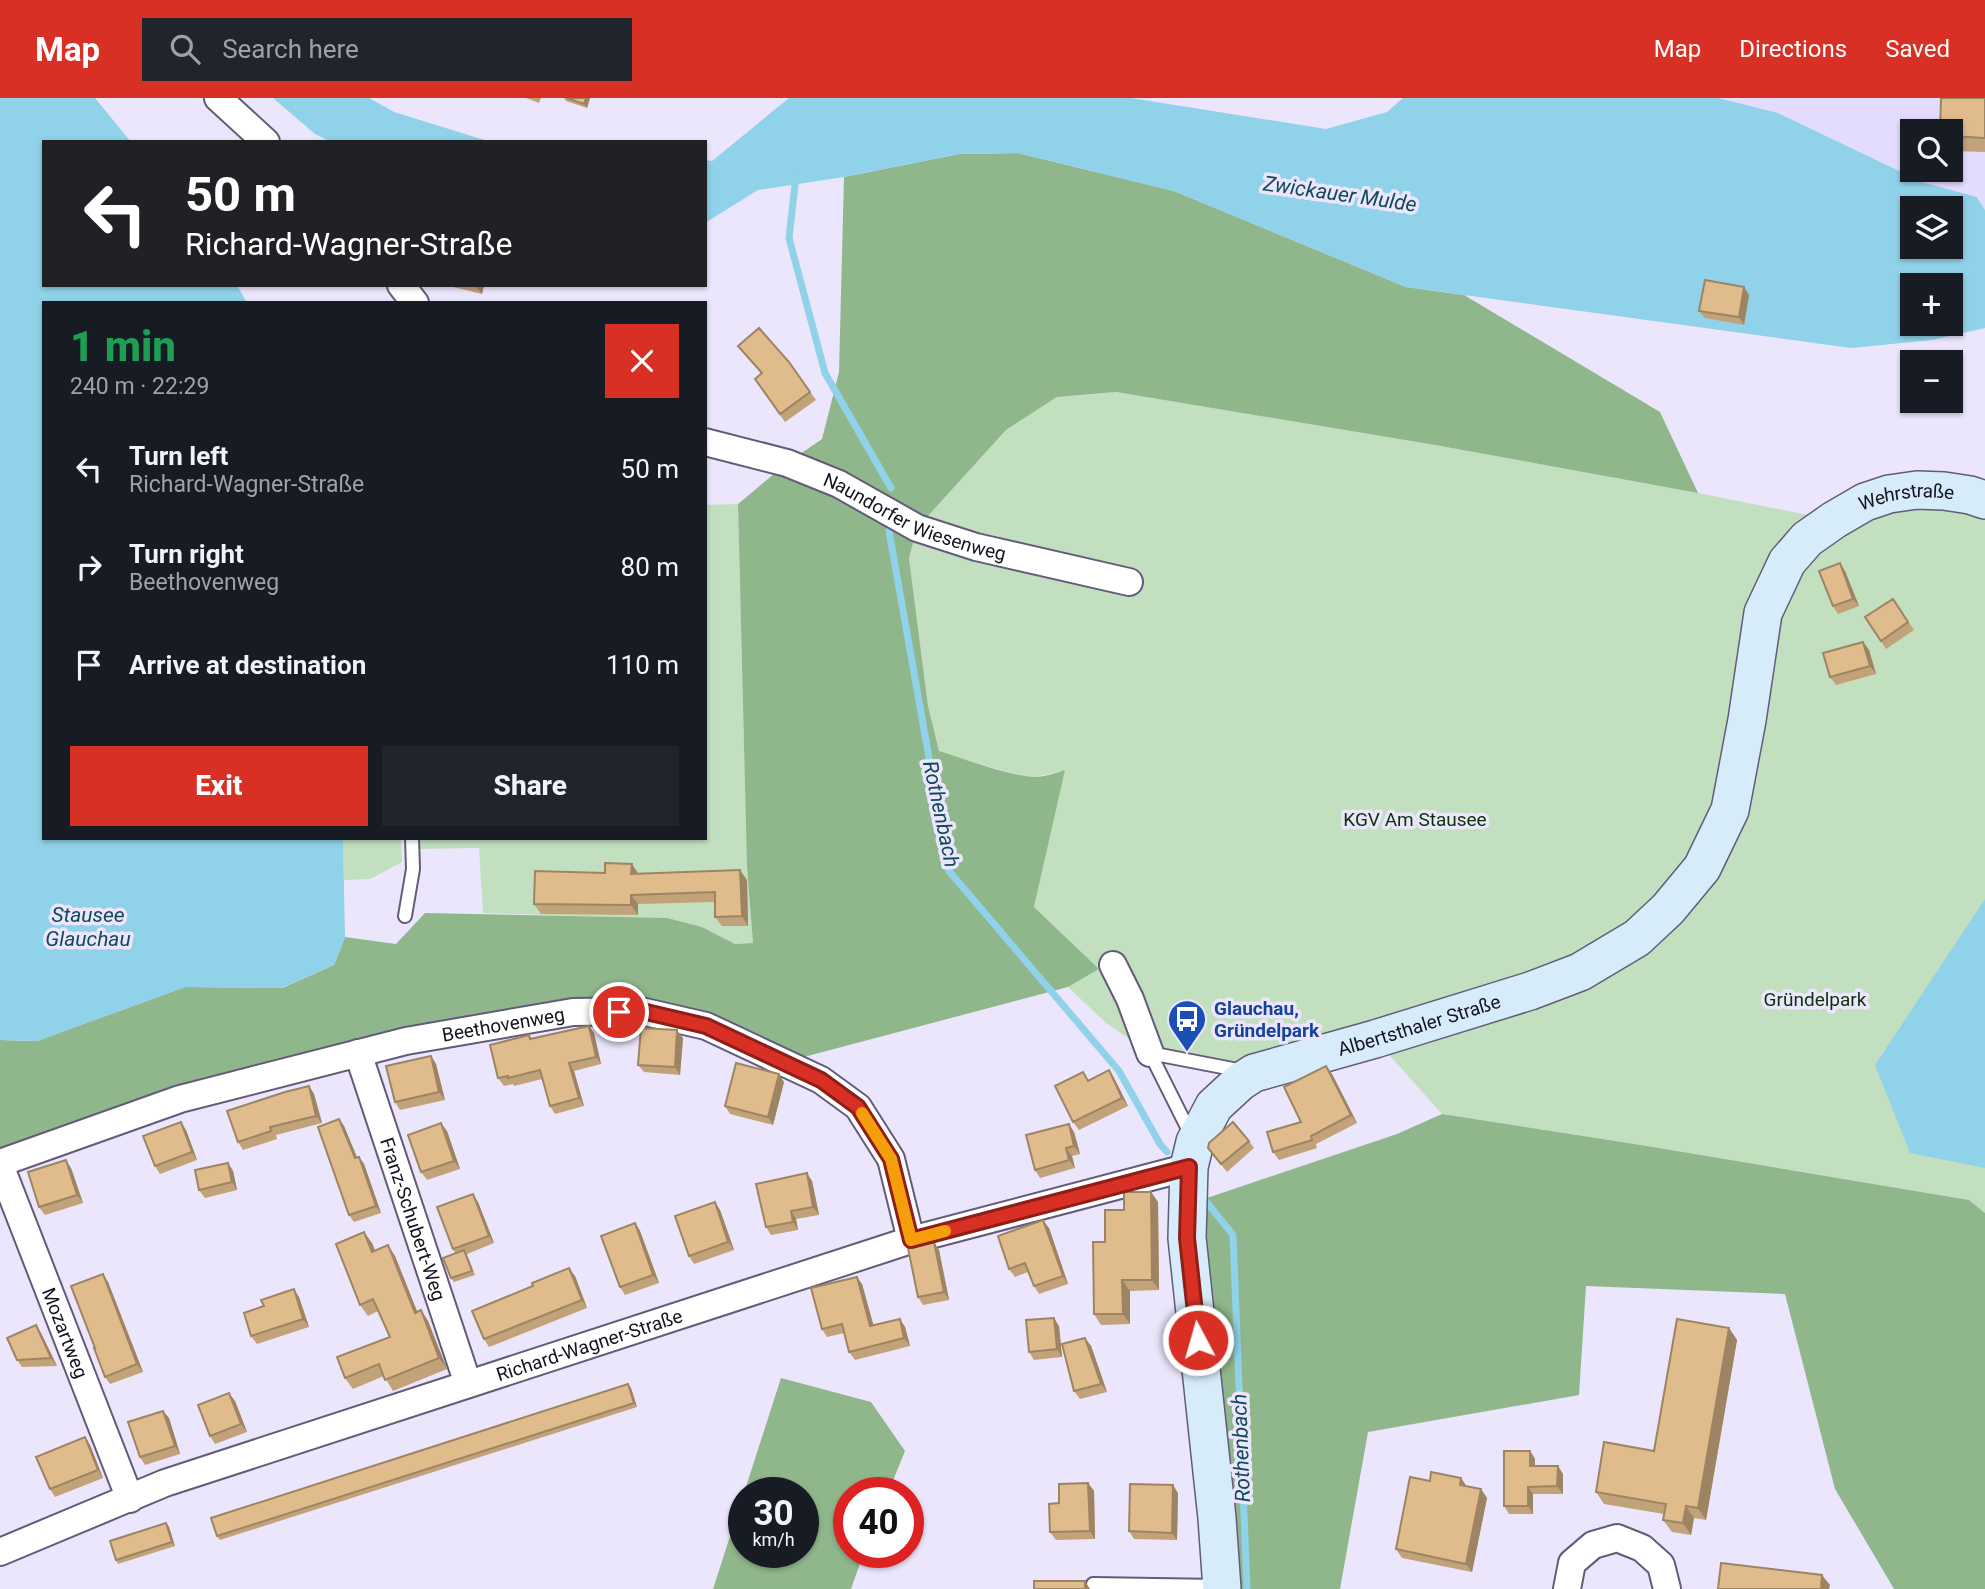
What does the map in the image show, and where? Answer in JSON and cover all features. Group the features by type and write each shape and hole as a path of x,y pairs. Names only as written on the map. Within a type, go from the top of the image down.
{"street":[{"path":"218,98 264,140"},
{"path":"403,287 413,301"},
{"name":"Naundorfer Wiesenweg","path":"707,443 787,463 839,484 917,528 976,547 1129,582"},
{"name":"Wehrstraße","path":"1834,520 1865,502 1917,490 1944,491 1985,500"},
{"name":"Albertsthaler Straße","path":"1222,1588 1187,1238 1192,1155 1214,1106 1254,1073 1530,991 1580,972 1637,938 1702,868 1730,810 1763,613 1787,562 1807,539 1834,520"},
{"path":"1113,965 1130,999 1150,1053"},
{"name":"Beethovenweg","path":"0,1164 180,1099 407,1041 573,1012 642,1011 706,1026 821,1080 858,1107 891,1159 911,1240"},
{"name":"Franz-Schubert-Weg","path":"358,1053 468,1384"},
{"name":"Richard-Wagner-Straße","path":"0,1552 165,1483 911,1240 1192,1155"},
{"name":"Mozartweg","path":"0,1164 130,1499"},
{"path":"1567,1589 1572,1563 1593,1545 1616,1538 1642,1548 1661,1565 1667,1589"}],"lane":[{"path":"405,916 413,869 412,840"},
{"path":"1150,1053 1254,1073"},
{"path":"1150,1053 1192,1155"},
{"path":"1093,1584 1222,1588"}],"shaded area":[{"path":"1718,98 1985,98 1985,210 1977,196 1922,182 1963,182 1963,119 1900,119 1900,171 1778,113"}],"green space":[{"path":"1018,153 1174,191 1406,287 1464,295 1660,412 1698,493 1435,445 1116,392 1057,397 1006,430 917,528 909,558 928,706 939,751 1027,776 1041,777 1065,770 1034,907 1099,969 1068,987 785,1062 641,1011 406,1041 0,1163 0,1040 37,1041 185,987 282,988 334,965 345,937 396,944 425,913 667,918 702,927 735,944 753,943 747,868 738,504 787,463 822,439 839,372 844,177 959,154"},
{"path":"1116,392 1435,445 1833,520 1865,502 1985,500 1985,1213 1969,1200 1442,1114 1375,1039 1254,1073 1150,1053 1106,1023 1068,987 1099,969 1034,907 1064,771 1035,777 1011,773 939,752 928,706 909,558 917,528 1006,430 1057,397"},
{"path":"738,504 747,868 753,943 735,944 702,927 608,917 483,913 479,848 418,849 418,840 707,840 707,505"},
{"path":"343,840 401,840 402,862 370,879 344,880"},
{"path":"1442,1114 1969,1200 1985,1213 1985,1589 1894,1589 1835,1489 1785,1294 1586,1286 1579,1395 1368,1432 1340,1589 1222,1589 1189,1233 1207,1198 1397,1134"},
{"path":"781,1378 871,1402 905,1451 894,1477 833,1477 833,1568 858,1568 851,1589 713,1589 728,1542 728,1568 819,1568 819,1477 749,1477"}],"water":[{"name":"Stausee Glauchau","path":"0,98 95,98 129,140 42,140 42,287 238,287 246,301 42,301 42,840 343,840 345,937 334,965 281,988 185,987 37,1041 0,1040"},
{"path":"273,98 369,98 394,112 485,140 327,140 315,134"},
{"name":"Zwickauer Mulde","path":"789,98 1131,98 1326,129 1387,112 1403,98 1718,98 1778,113 1900,171 1900,182 1922,182 1977,197 1985,210 1985,328 1963,333 1963,273 1900,273 1900,336 1950,336 1851,348 1406,287 1174,191 1018,153 959,154 844,177 758,190 707,222 707,160 712,161"},
{"path":"1985,899 1985,1168 1910,1153 1875,1065"}],"building":[{"path":"567,98 586,98 584,104"},
{"path":"1941,98 1985,98 1985,138 1963,137 1963,119 1940,119"},
{"path":"1705,280 1744,287 1739,317 1699,311"},
{"path":"759,328 789,362 810,392 780,414 755,379 762,373 738,346"},
{"path":"1840,563 1853,599 1833,606 1819,571"},
{"path":"1893,599 1908,622 1881,641 1865,617"},
{"path":"1863,642 1870,666 1830,677 1823,653"},
{"path":"605,863 632,864 631,874 740,870 742,916 715,917 715,892 631,895 631,905 534,904 535,871 605,873"},
{"path":"589,1026 596,1057 569,1063 579,1098 550,1106 540,1070 498,1078 490,1045 529,1035 530,1039"},
{"path":"641,1028 677,1030 675,1067 638,1065"},
{"path":"431,1056 439,1092 395,1102 386,1066"},
{"path":"736,1063 779,1074 768,1117 725,1106"},
{"path":"1326,1066 1351,1115 1311,1136 1312,1140 1273,1152 1267,1132 1301,1122 1284,1087"},
{"path":"1109,1070 1122,1098 1073,1122 1055,1086 1083,1072 1088,1081"},
{"path":"309,1086 316,1116 270,1127 271,1131 238,1142 227,1111"},
{"path":"339,1119 355,1158 359,1157 376,1206 349,1215 318,1127"},
{"path":"181,1122 192,1152 155,1166 143,1136"},
{"path":"1233,1122 1249,1141 1221,1164 1208,1148 1209,1143"},
{"path":"441,1123 454,1161 421,1172 408,1135"},
{"path":"1069,1124 1074,1146 1066,1148 1069,1160 1035,1170 1026,1135"},
{"path":"66,1160 77,1195 39,1207 28,1172"},
{"path":"228,1163 232,1182 199,1190 195,1170"},
{"path":"807,1173 813,1207 791,1211 793,1222 766,1227 756,1184"},
{"path":"1124,1192 1151,1192 1152,1280 1122,1280 1123,1314 1094,1314 1093,1242 1105,1242 1105,1210 1124,1210"},
{"path":"473,1194 489,1236 453,1249 437,1207"},
{"path":"715,1202 728,1242 689,1256 675,1216"},
{"path":"1043,1220 1063,1276 1034,1286 1025,1263 1009,1269 998,1236"},
{"path":"635,1223 653,1275 620,1287 601,1236"},
{"path":"364,1232 372,1252 388,1245 415,1313 421,1310 439,1358 385,1380 379,1364 345,1378 337,1357 390,1337 373,1299 360,1305 336,1244"},
{"path":"934,1242 944,1292 918,1297 908,1248"},
{"path":"464,1250 472,1271 451,1278 443,1258"},
{"path":"569,1268 582,1300 484,1339 472,1311"},
{"path":"103,1274 137,1364 105,1377 71,1286"},
{"path":"857,1277 870,1326 900,1319 904,1338 849,1352 842,1324 822,1329 811,1288"},
{"path":"294,1289 303,1319 251,1336 244,1313 264,1306 261,1300"},
{"path":"1054,1318 1057,1349 1029,1352 1026,1320"},
{"path":"1677,1319 1729,1328 1698,1508 1686,1506 1683,1523 1663,1520 1666,1504 1596,1492 1604,1442 1654,1451"},
{"path":"36,1325 51,1358 17,1360 7,1338"},
{"path":"1085,1338 1101,1384 1074,1391 1062,1344"},
{"path":"628,1384 634,1403 217,1536 211,1518"},
{"path":"229,1393 241,1424 210,1436 198,1405"},
{"path":"163,1411 175,1446 140,1457 128,1422"},
{"path":"85,1437 98,1470 50,1489 36,1457"},
{"path":"1504,1451 1530,1451 1530,1466 1558,1466 1557,1486 1528,1487 1528,1506 1504,1506"},
{"path":"1431,1472 1461,1478 1460,1485 1481,1489 1466,1564 1396,1549 1410,1477 1430,1481"},
{"path":"1088,1483 1090,1531 1050,1532 1049,1504 1059,1503 1059,1484"},
{"path":"1130,1484 1173,1485 1172,1533 1129,1531"},
{"path":"166,1523 172,1542 116,1560 110,1541"},
{"path":"1721,1563 1822,1575 1821,1589 1718,1589"},
{"path":"1034,1581 1085,1581 1085,1589 1034,1589"}],"waterway":[{"name":"Rothenbach","path":"796,176 789,238 825,373 891,488"},
{"name":"Rothenbach","path":"889,531 949,871 1119,1071 1167,1152"},
{"name":"Rothenbach","path":"1201,1195 1233,1235 1247,1589"}],"slow traffic":[{"path":"862,1113 891,1159 911,1240 945,1231"}],"place":[{"name":"Glauchau, Gründelpark","path":"1187,1053"}],"route":[{"path":"619,1012 642,1011 706,1026 821,1080 858,1107 891,1159 911,1240 1189,1167 1187,1238 1198,1340"}],"park label":[{"name":"KGV Am Stausee","path":"1415,819"},
{"name":"Gründelpark","path":"1815,999"}]}
